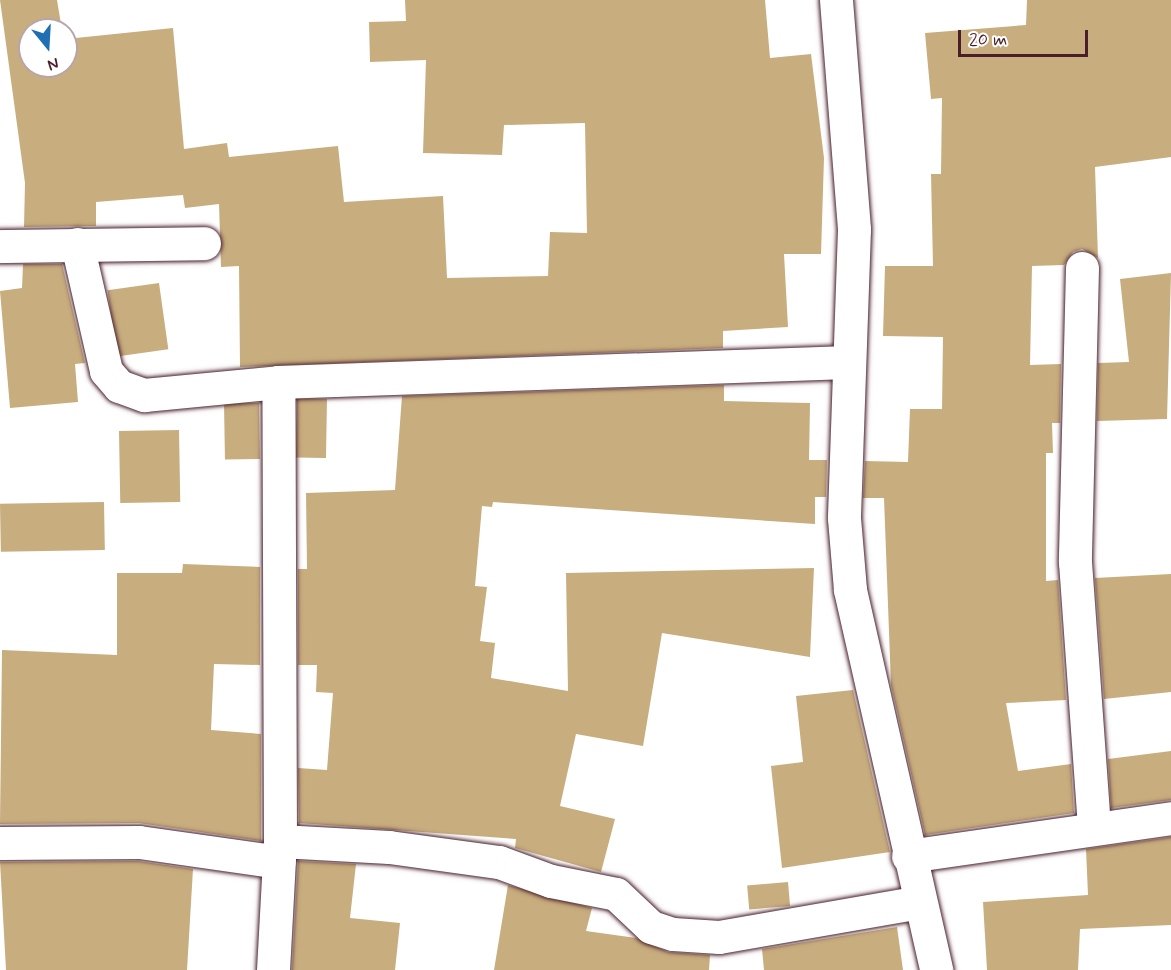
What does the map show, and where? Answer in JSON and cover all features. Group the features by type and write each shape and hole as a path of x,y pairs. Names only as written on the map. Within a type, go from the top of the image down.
{"street":[{"path":"836,0 854,229 843,518 850,590 908,855 936,970"},
{"path":"0,246 204,243"},
{"path":"77,244 100,356 119,386 144,395 278,382 848,362"},
{"path":"1082,268 1075,562 1094,827"},
{"path":"273,970 280,851 278,382"},
{"path":"908,855 1094,827 1171,818"},
{"path":"0,843 139,842 280,851 389,847 499,862 551,881 616,894 651,927 673,934 719,937 920,902"}],"building":[{"path":"0,0 57,0 60,18 18,18 18,78 78,78 78,38 173,28 184,149 227,143 229,157 338,146 344,202 443,196 447,278 548,276 550,232 587,233 585,123 504,125 502,155 423,153 426,60 370,62 369,22 406,21 405,0 765,0 770,58 811,54 824,158 821,254 784,254 788,327 723,331 723,348 240,367 239,266 221,267 219,204 185,208 183,195 96,202 96,226 24,227 25,183"},
{"path":"1027,0 1171,0 1171,157 1095,167 1098,258 1082,249 1073,252 1064,265 1032,266 1030,365 1061,364 1060,423 1052,423 1053,453 1046,453 1046,581 1058,580 1066,700 1006,703 1018,771 1071,764 1074,813 925,835 891,685 884,498 863,498 865,461 908,462 910,409 942,409 943,337 883,336 885,266 933,266 931,174 941,174 942,98 931,99 925,33 1026,25"},
{"path":"23,264 62,264 85,363 75,364 78,402 10,408 0,291 22,288"},
{"path":"1171,273 1167,419 1097,421 1098,363 1129,362 1120,279"},
{"path":"159,283 168,349 117,357 108,290"},
{"path":"724,385 724,401 810,403 809,460 827,460 826,497 815,497 815,524 493,502 492,507 482,506 475,586 487,587 480,641 495,643 491,678 568,691 566,573 814,568 810,657 662,633 643,746 576,734 560,806 615,819 601,872 515,848 516,839 299,823 298,768 327,770 333,693 316,692 317,665 298,665 298,569 307,569 306,493 395,490 402,396"},
{"path":"297,398 327,399 326,458 296,457"},
{"path":"259,403 260,459 225,460 224,404"},
{"path":"179,430 180,502 120,503 119,431"},
{"path":"104,502 105,550 1,552 0,504"},
{"path":"183,564 260,567 260,665 214,664 211,730 261,734 261,841 139,823 0,824 2,650 117,655 117,573 182,573"},
{"path":"1171,574 1171,692 1104,699 1095,578"},
{"path":"853,690 890,852 782,868 771,766 803,762 796,696"},
{"path":"1171,751 1171,800 1111,808 1108,759"},
{"path":"1171,837 1171,925 1080,929 1078,970 987,970 983,902 1088,895 1086,849"},
{"path":"138,861 193,869 187,970 6,970 0,862"},
{"path":"298,861 356,864 350,918 400,923 395,970 292,970"},
{"path":"788,882 790,906 749,909 747,886"},
{"path":"508,885 592,908 586,931 636,938 668,952 710,955 709,970 494,970"},
{"path":"897,927 903,970 764,970 762,949"}]}
